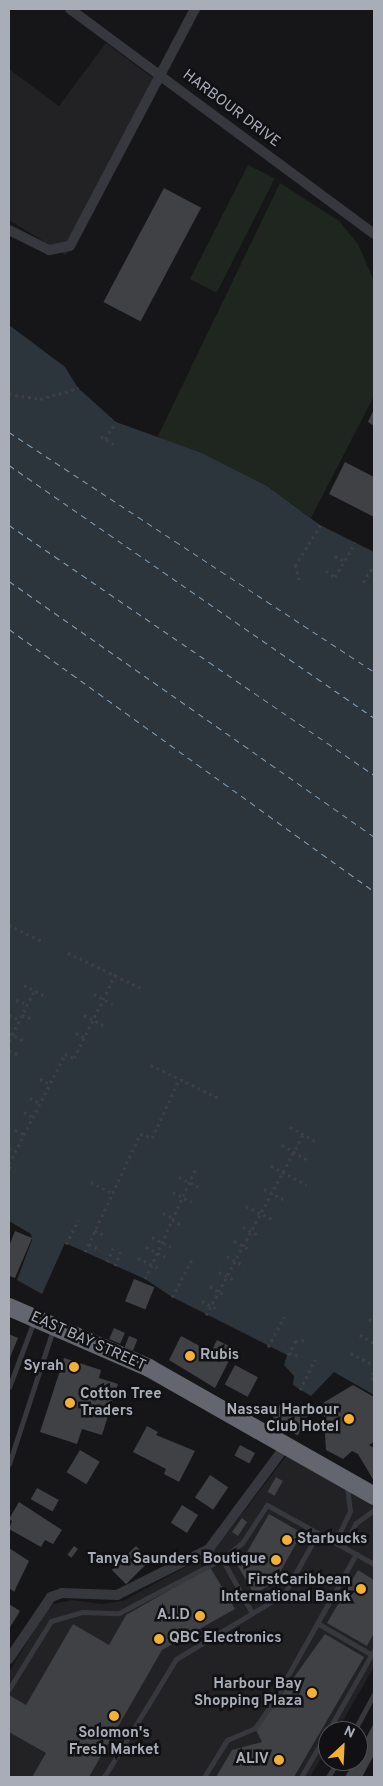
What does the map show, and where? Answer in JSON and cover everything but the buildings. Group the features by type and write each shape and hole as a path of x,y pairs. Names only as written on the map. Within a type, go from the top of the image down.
{"highway":[{"name":"EAST BAY STREET","path":"9,1307 149,1368 287,1444 374,1496"}],"street":[{"name":"HARBOUR DRIVE","path":"70,9 374,234"},
{"path":"9,230 49,250 70,246 158,74 195,9"},
{"path":"9,1659 51,1597 62,1592 117,1595 208,1549 287,1444"}],"lane":[{"path":"9,1387 35,1318"},
{"path":"9,1464 54,1326"},
{"path":"335,1542 350,1511 345,1478"},
{"path":"9,1689 45,1628 57,1617 82,1612 120,1613 222,1559 242,1542 267,1505 374,1564"},
{"path":"343,1547 356,1523 374,1510"},
{"path":"104,1777 176,1659 284,1594 318,1533"},
{"path":"204,1777 227,1740 255,1728 356,1554"},
{"path":"222,1559 252,1613"},
{"path":"317,1623 373,1653 334,1721"},
{"path":"359,1721 374,1694"},
{"path":"302,1777 318,1749"}],"path":[{"path":"9,394 40,399 78,388"},
{"path":"105,439 116,422"},
{"path":"101,436 114,444"},
{"path":"300,580 295,566 320,525"},
{"path":"326,571 335,577 355,542"},
{"path":"335,556 344,561"},
{"path":"364,582 374,565"},
{"path":"9,925 44,942"},
{"path":"68,953 143,989"},
{"path":"15,1170 9,1166 65,1054 74,1058 115,975"},
{"path":"24,985 45,996"},
{"path":"9,1041 10,1033 34,991"},
{"path":"94,994 113,1004"},
{"path":"16,1000 27,1004"},
{"path":"9,1014 19,1020"},
{"path":"22,1015 30,1018"},
{"path":"84,1015 105,1026"},
{"path":"10,1033 23,1040"},
{"path":"76,1033 84,1037"},
{"path":"9,1051 17,1054"},
{"path":"151,1065 221,1100"},
{"path":"40,1079 50,1084"},
{"path":"85,1252 140,1134 152,1138 179,1079"},
{"path":"30,1098 40,1103"},
{"path":"24,1112 33,1117"},
{"path":"290,1127 317,1142"},
{"path":"16,1130 24,1134"},
{"path":"206,1314 302,1134"},
{"path":"282,1145 308,1160"},
{"path":"9,1148 16,1151"},
{"path":"271,1166 306,1185"},
{"path":"145,1279 195,1170"},
{"path":"179,1177 199,1187"},
{"path":"91,1182 112,1193"},
{"path":"264,1189 287,1201"},
{"path":"173,1192 192,1202"},
{"path":"246,1206 273,1220"},
{"path":"163,1213 182,1225"},
{"path":"66,1244 78,1220"},
{"path":"243,1227 260,1236"},
{"path":"95,1230 106,1236"},
{"path":"152,1236 171,1248"},
{"path":"234,1241 251,1250"},
{"path":"89,1244 101,1250"},
{"path":"146,1247 166,1257"},
{"path":"107,1262 113,1248"},
{"path":"115,1266 120,1252"},
{"path":"227,1256 244,1266"},
{"path":"138,1258 161,1269"},
{"path":"172,1297 192,1259"},
{"path":"219,1272 234,1280"},
{"path":"210,1286 226,1296"},
{"path":"202,1301 219,1310"},
{"path":"268,1347 284,1317"},
{"path":"369,1319 374,1322"},
{"path":"360,1335 374,1343"},
{"path":"301,1357 288,1354 295,1341 308,1340"},
{"path":"350,1353 374,1365"},
{"path":"300,1390 315,1359"},
{"path":"374,1373 371,1378 374,1380"}],"shaded area":[{"path":"106,43 161,84 66,255 9,220 9,69 59,106"},
{"path":"248,165 275,179 217,293 190,279"},
{"path":"280,183 339,221 358,244 374,281 374,396 311,518 267,486 202,453 157,438"},
{"path":"9,325 65,367 78,388 116,422 202,453 267,486 320,525 374,552 374,1395 334,1372 311,1396 293,1385 294,1376 284,1365 287,1355 172,1297 145,1279 65,1243 42,1294 17,1280 32,1240 31,1234 9,1221"},
{"name":"Harbour Bay Shopping Plaza","path":"287,1455 374,1505 374,1667 343,1721 318,1721 318,1763 310,1777 9,1777 9,1672 45,1613 54,1604 72,1600 102,1604 123,1601 213,1552"}],"ferry route":[{"path":"9,432 374,672"},
{"path":"9,465 374,718"},
{"path":"9,525 374,775"},
{"path":"9,581 374,837"},
{"path":"9,629 374,891"}],"place":[{"name":"Rubis","path":"190,1356"},
{"name":"Syrah","path":"74,1367"},
{"name":"Cotton Tree Traders","path":"70,1403"},
{"name":"Nassau Harbour Club Hotel","path":"349,1419"},
{"name":"Starbucks","path":"287,1540"},
{"name":"Tanya Saunders Boutique","path":"276,1560"},
{"name":"FirstCaribbean International Bank","path":"361,1589"},
{"name":"A.I.D","path":"200,1616"},
{"name":"QBC Electronics","path":"159,1639"},
{"name":"Harbour Bay Shopping Plaza","path":"312,1693"},
{"name":"Solomon's Fresh Market","path":"114,1716"},
{"name":"ALIV","path":"279,1760"}]}
